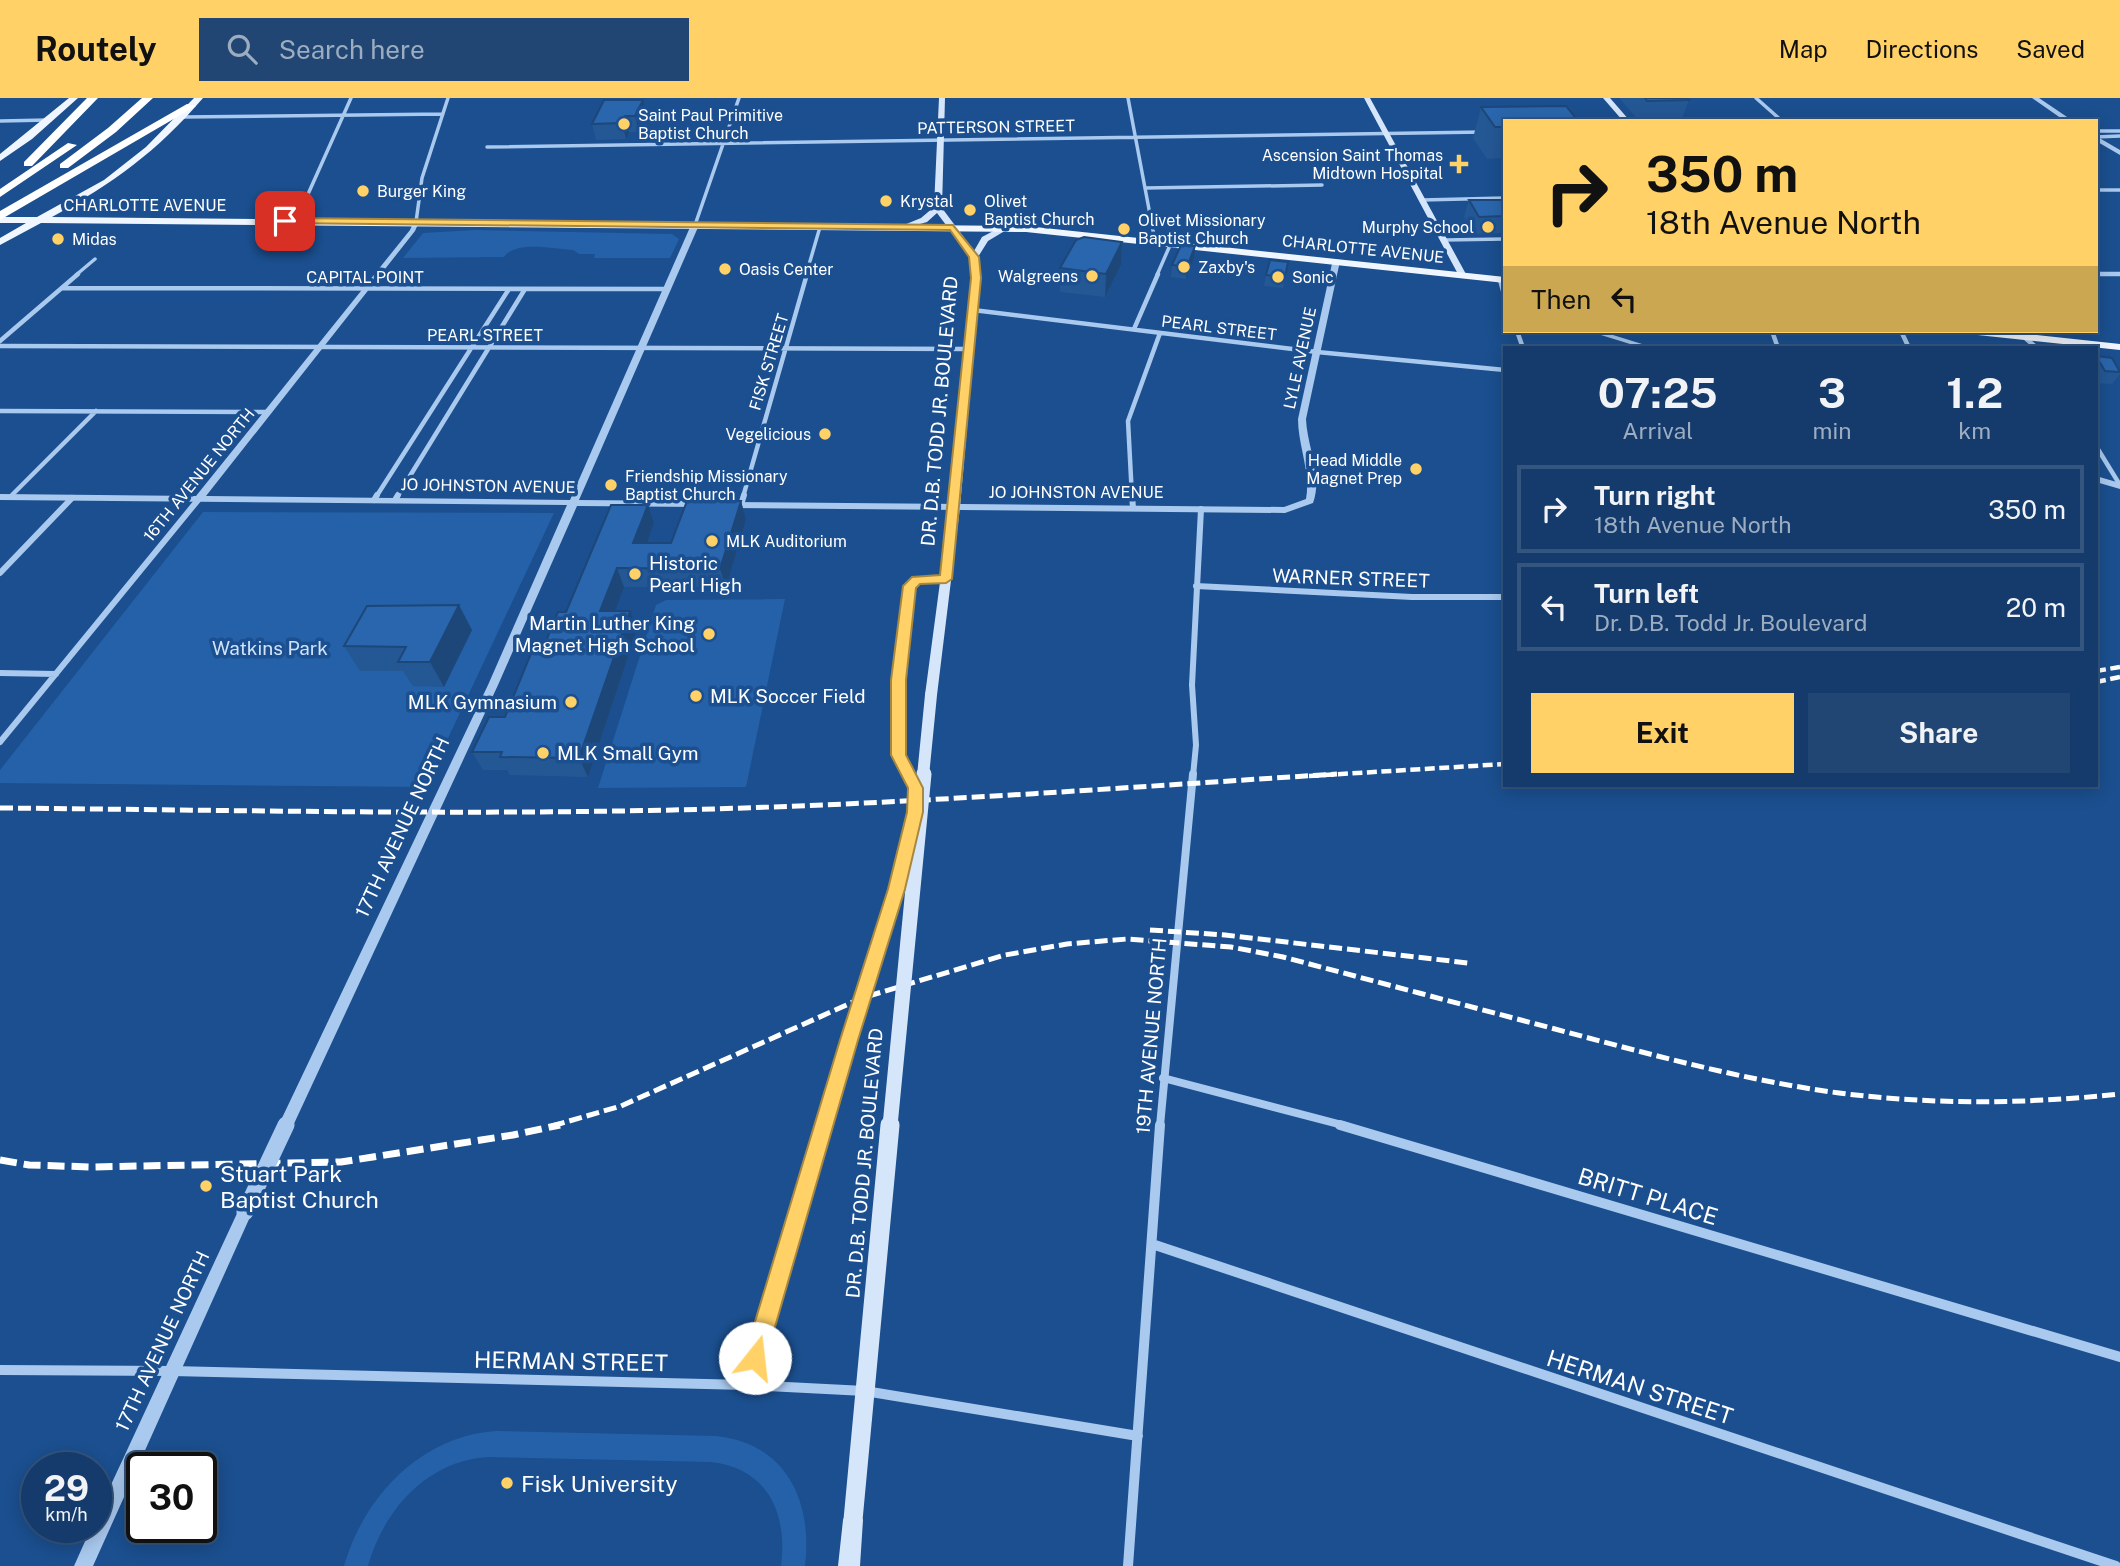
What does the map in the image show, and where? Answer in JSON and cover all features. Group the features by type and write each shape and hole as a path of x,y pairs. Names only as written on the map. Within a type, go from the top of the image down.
{"highway":[{"path":"0,184 49,144 93,98"},
{"path":"3,201 88,149 147,99"},
{"path":"0,218 195,102"},
{"path":"3,201 86,134"}],"main road":[{"path":"0,158 74,98"},
{"path":"903,228 924,220 938,208 943,98"},
{"path":"1367,98 1463,276"},
{"path":"1606,98 1625,119"},
{"path":"0,242 107,182 149,149 195,102"},
{"name":"DR. D.B. TODD JR. BOULEVARD","path":"849,1566 931,695 955,507 976,278 974,257 938,208"},
{"name":"CHARLOTTE AVENUE","path":"0,218 41,221 296,221 1004,229 1155,241 1502,280"},
{"path":"974,257 985,239 1004,229"},
{"path":"2020,333 2120,347"}],"street":[{"path":"296,221 351,98"},
{"path":"415,222 421,186 448,98"},
{"name":"17TH AVENUE NORTH","path":"83,1566 245,1212 493,685 695,225 739,98"},
{"path":"1128,98 1155,241"},
{"path":"1756,98 1780,119"},
{"path":"2035,98 2067,119"},
{"path":"182,117 443,114"},
{"path":"0,121 49,120"},
{"path":"2098,131 2120,131"},
{"name":"PATTERSON STREET","path":"487,147 1485,132"},
{"path":"2098,137 2120,136"},
{"path":"2098,138 2120,153"},
{"path":"1145,188 1322,185"},
{"path":"2098,190 2120,190"},
{"path":"1422,200 1503,198"},
{"name":"16TH AVENUE NORTH","path":"0,742 367,289 413,230 415,222"},
{"name":"FISK STREET","path":"741,505 820,227"},
{"path":"1444,240 1503,239"},
{"path":"1134,329 1171,243"},
{"path":"0,343 95,258"},
{"name":"LYLE AVENUE","path":"1310,501 1314,486 1301,435 1336,261"},
{"path":"2098,274 2120,274"},
{"name":"CAPITAL POINT","path":"62,288 668,289"},
{"path":"374,500 509,289"},
{"path":"395,500 524,289"},
{"name":"PEARL STREET","path":"973,310 1317,352 1503,370"},
{"path":"1133,508 1128,421 1160,332"},
{"path":"1599,333 1644,346"},
{"path":"2020,333 2035,346"},
{"name":"PEARL STREET","path":"0,343 969,349"},
{"path":"0,411 268,412"},
{"path":"5,497 96,411"},
{"path":"2098,449 2120,486"},
{"path":"2098,480 2120,486"},
{"name":"JO JOHNSTON AVENUE","path":"5,497 1285,510 1310,501"},
{"path":"0,573 72,498"},
{"name":"19TH AVENUE NORTH","path":"1128,1566 1163,1078 1196,746 1192,685 1200,509"},
{"path":"747,1385 845,1053 897,889 915,812 916,788 898,755 898,680 910,586 917,580 946,579"},
{"name":"WARNER STREET","path":"1196,586 1412,597 1503,597"},
{"path":"0,673 56,674"},
{"name":"BRITT PLACE","path":"1163,1078 1341,1125 2120,1357"},
{"name":"HERMAN STREET","path":"1152,1244 2116,1566"},
{"name":"HERMAN STREET","path":"0,1370 173,1371 747,1385 865,1391 1138,1436"}],"green space":[{"path":"475,230 672,234 679,239 670,258 594,258 595,254 579,254 573,250 526,247 504,257 403,258 423,233"},
{"name":"Watkins Park","path":"203,512 554,513 425,787 0,783 0,770"},
{"name":"MLK Soccer Field","path":"785,599 746,787 598,788 656,605 666,600"},
{"path":"496,1431 716,1436 740,1441 761,1450 777,1463 790,1479 799,1498 804,1519 805,1566 781,1566 781,1528 770,1496 747,1473 730,1466 711,1462 489,1457 467,1460 428,1478 397,1507 375,1545 368,1566 344,1566 353,1540 366,1516 399,1474 420,1457 443,1444 469,1435"}],"building":[{"path":"1645,98 1687,98 1689,100 1647,101"},
{"path":"604,100 643,100 635,116 625,116 622,123 592,124"},
{"path":"1566,106 1576,119 1503,119 1503,127 1495,127 1481,107"},
{"path":"1469,200 1503,200 1503,216 1479,217"},
{"path":"1084,237 1122,242 1106,274 1060,268 1076,240"},
{"path":"1181,245 1195,246 1187,267 1172,265"},
{"path":"1270,260 1288,262 1285,277 1266,275"},
{"path":"2098,356 2112,358 2120,372 2105,371"},
{"path":"687,501 741,501 720,569 617,568 600,611 630,611 579,758 500,757 502,752 472,752 489,717 505,717 532,651 542,651 558,612 566,612 611,505 648,505 633,543 671,543"},
{"path":"459,605 430,662 398,662 406,647 344,646 367,606"}],"railway":[{"path":"2098,671 2120,667"},
{"path":"2098,682 2120,677"},
{"path":"1309,776 1503,764"},
{"path":"0,808 421,812 756,808 1337,774"},
{"path":"1150,930 1225,935 1468,963"},
{"path":"552,1126 621,1106 862,998 1005,955 1067,944 1127,939 1231,947 1283,957 1661,1057 1803,1088 1874,1097 1944,1101 2050,1100 2120,1094"},
{"path":"0,1160 29,1165 92,1167 341,1162 560,1125"}],"place":[{"name":"Saint Paul Primitive Baptist Church","path":"624,124"},
{"name":"Ascension Saint Thomas Midtown Hospital","path":"1459,164"},
{"name":"Burger King","path":"363,191"},
{"name":"Krystal","path":"886,201"},
{"name":"Olivet Baptist Church","path":"970,210"},
{"name":"Murphy School","path":"1488,227"},
{"name":"Olivet Missionary Baptist Church","path":"1124,229"},
{"name":"Midas","path":"58,239"},
{"name":"Zaxby's","path":"1184,267"},
{"name":"Oasis Center","path":"725,269"},
{"name":"Walgreens","path":"1092,276"},
{"name":"Sonic","path":"1278,277"},
{"name":"Vegelicious","path":"825,434"},
{"name":"Head Middle Magnet Prep","path":"1416,469"},
{"name":"Friendship Missionary Baptist Church","path":"611,485"},
{"name":"MLK Auditorium","path":"712,541"},
{"name":"Historic Pearl High","path":"635,574"},
{"name":"Martin Luther King Magnet High School","path":"709,634"},
{"name":"MLK Soccer Field","path":"696,696"},
{"name":"MLK Gymnasium","path":"571,702"},
{"name":"MLK Small Gym","path":"543,753"},
{"name":"Stuart Park Baptist Church","path":"206,1186"},
{"name":"Fisk University","path":"507,1483"}],"route":[{"path":"285,221 953,228 974,257 976,278 946,579 917,580 910,586 898,680 898,755 916,788 915,812 897,889 849,1040 755,1358"}]}
